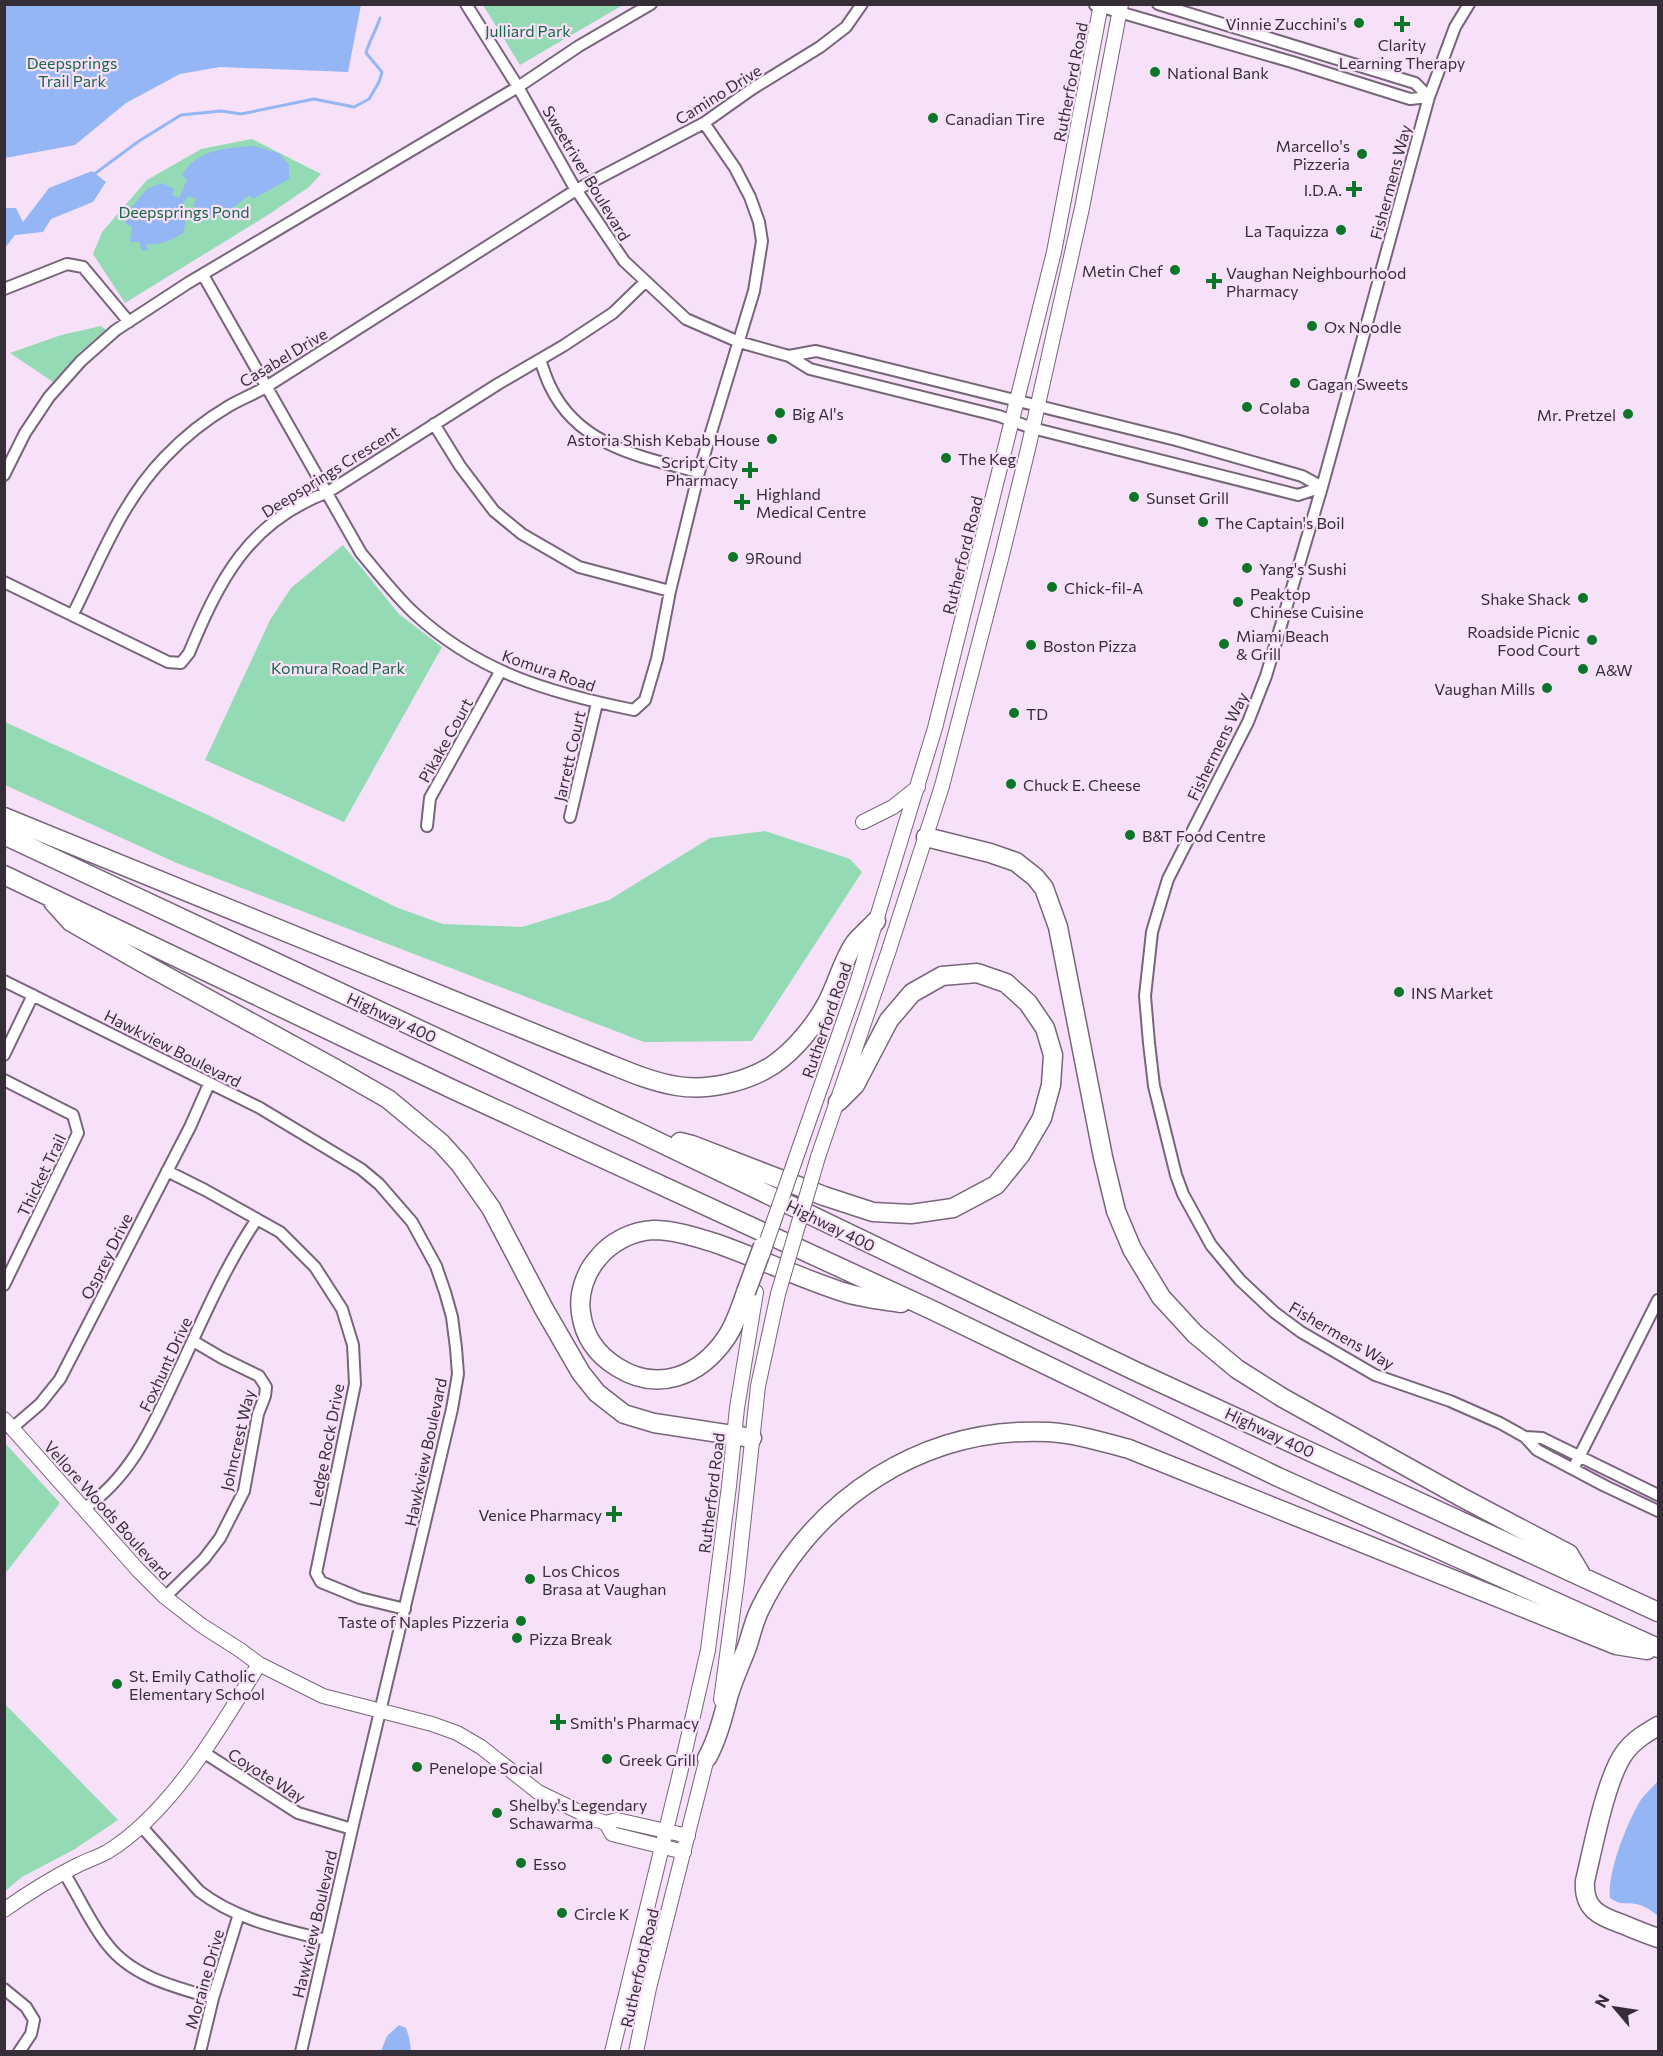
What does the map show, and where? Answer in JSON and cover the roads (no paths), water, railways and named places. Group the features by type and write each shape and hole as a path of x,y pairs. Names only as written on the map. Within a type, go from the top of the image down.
{"highway":[{"path":"4,817 574,1050 649,1079 678,1086 706,1087 724,1084 752,1076 774,1065 796,1045 812,1025 827,1003 854,945 876,921"},
{"name":"Highway 400","path":"4,835 640,1133 1135,1371 1659,1612"},
{"path":"926,837 990,852 1016,862 1035,877 1044,888 1058,927 1103,1157 1116,1211 1132,1249 1161,1297 1194,1334 1238,1369 1283,1398 1569,1554 1583,1577"},
{"name":"Highway 400","path":"4,875 452,1089 930,1309 1278,1477 1659,1650"},
{"path":"46,894 71,922 388,1099 441,1143 460,1164 491,1208 544,1309 581,1373 597,1393 624,1414 654,1424 743,1437"},
{"path":"640,1133 692,1145 824,1196 873,1212 910,1214 953,1208 996,1185 1021,1154 1042,1118 1051,1085 1053,1055 1045,1028 1028,1003 1006,983 977,973 942,976 912,993 889,1020 855,1085 838,1102"},
{"path":"764,1246 751,1292 727,1336 711,1357 698,1368 683,1375 666,1380 649,1380 628,1374 609,1363 596,1351 583,1329 580,1307 582,1286 593,1264 606,1249 622,1238 653,1230 691,1236 730,1248 845,1293 930,1309"},
{"path":"707,1758 715,1744 735,1673 747,1648 759,1611 776,1580 809,1534 839,1504 869,1482 906,1460 948,1443 988,1436 1051,1432 1085,1437 1129,1449 1616,1645 1659,1650"},
{"path":"1659,1726 1637,1739 1624,1753 1608,1789 1584,1891 1587,1900 1600,1916 1659,1938"}],"main road":[{"name":"Rutherford Road","path":"764,1246 849,1006 903,838 946,687 1054,252 1099,5"},
{"name":"Rutherford Road","path":"612,2052 708,1650 743,1437 758,1386 777,1293 818,1157 942,786 1038,406 1082,208 1121,8"},
{"path":"863,822 893,807 918,787"},
{"path":"903,838 926,837"},
{"name":"Rutherford Road","path":"636,2052 649,1988 722,1693 737,1581 743,1437 737,1408 751,1292"},
{"name":"Vellore Woods Boulevard","path":"8,1424 138,1570 165,1597 201,1625 259,1664 323,1696 432,1724 458,1733 481,1747 538,1792 594,1819 606,1823 616,1820 688,1836"},
{"path":"4,1910 44,1882 108,1852 141,1826 178,1786 259,1664"},
{"name":"Vellore Woods Boulevard","path":"606,1823 612,1834 684,1852"}],"street":[{"name":"Sweetriver Boulevard","path":"466,4 518,87 576,190 624,261 686,319 739,342 789,356 810,369 1013,421 1032,428 1298,495 1323,488"},
{"path":"4,476 25,434 49,397 81,361 116,330 651,4"},
{"name":"Camino Drive","path":"576,190 704,123 829,40 846,27 862,4"},
{"path":"1158,4 1415,83 1429,97"},
{"name":"Fishermens Way","path":"1469,4 1455,27 1429,97 1323,488 1266,676 1248,722 1168,879 1152,932 1145,996 1154,1086 1176,1175 1183,1194 1211,1245 1240,1280 1274,1312 1301,1332 1375,1376 1460,1405 1525,1437 1537,1450 1659,1511"},
{"path":"1099,5 1121,8 1410,99 1429,97"},
{"name":"Komura Road","path":"203,275 361,553 392,591 435,630 464,651 500,672 568,696 634,710 645,700 657,659 670,591 699,472 754,291 762,241 759,222 750,196 735,168 704,123"},
{"name":"Casabel Drive","path":"73,614 125,508 158,464 198,428 229,406 266,387 576,190"},
{"path":"4,289 67,264 83,267 129,322"},
{"name":"Deepsprings Crescent","path":"4,582 168,662 182,663 238,556 266,527 306,502 328,492 613,313 645,282"},
{"name":"Sweetriver Boulevard","path":"789,356 816,351 1176,440 1302,476 1323,488"},
{"path":"540,360 550,388 566,410 587,432 612,447 699,472"},
{"path":"434,424 460,466 494,511 522,534 579,567 670,591"},
{"name":"Pikake Court","path":"427,826 430,798 500,672"},
{"name":"Jarrett Court","path":"570,817 597,703"},
{"name":"Hawkview Boulevard","path":"4,981 260,1108 361,1169 379,1184 412,1222 436,1266 452,1317 458,1374 452,1409 301,2052"},
{"path":"4,1055 33,995"},
{"name":"Thicket Trail","path":"4,1080 73,1115 78,1133 4,1285"},
{"name":"Osprey Drive","path":"8,1424 40,1404 60,1379 209,1084"},
{"name":"Ledge Rock Drive","path":"167,1171 280,1232 315,1267 342,1309 353,1346 355,1384 316,1573 321,1582 342,1591 405,1609"},
{"name":"Foxhunt Drive","path":"83,1509 94,1502 137,1455 146,1440 232,1259 257,1219"},
{"path":"1573,1469 1659,1300"},
{"name":"Johncrest Way","path":"165,1597 204,1559 220,1538 240,1498 246,1482 258,1414 266,1387 259,1376 192,1341"},
{"name":"Fishermens Way","path":"1525,1437 1542,1438 1659,1495"},
{"name":"Coyote Way","path":"202,1752 298,1813 352,1829"},
{"path":"141,1826 208,1898 239,1914 284,1930 326,1940"},
{"path":"64,1873 107,1945 132,1968 176,1988 213,1998"},
{"name":"Moraine Drive","path":"200,2052 213,1998 239,1914"},
{"path":"4,1989 26,2007 34,2020 31,2034 20,2052"}],"water":[{"name":"Deepsprings Trail Park","path":"5,4 361,5 348,72 220,67 180,74 126,103 75,145 5,158"},
{"path":"253,146 279,153 289,165 289,179 253,199 250,195 216,217 211,217 193,206 196,199 189,196 182,205 187,216 183,233 165,242 146,244 148,250 142,251 139,242 130,242 132,227 126,224 128,211 147,189 162,183 174,189 172,195 179,198 187,180 182,175 196,160 213,152"},
{"path":"92,171 106,182 93,202 51,219 43,232 15,235 5,248 5,208 16,208 23,222 49,188"},
{"path":"1658,1781 1658,1916 1642,1906 1620,1903 1610,1898 1610,1887 1615,1861 1631,1819 1642,1798"},
{"path":"399,2025 406,2028 411,2051 381,2051 387,2036"}],"waterway":[{"path":"93,175 139,141 181,115 221,111 241,114 314,99 354,107 369,99 382,72 366,53 380,18"}],"place":[{"name":"Vinnie Zucchini's","path":"1359,23"},
{"name":"Clarity Learning Therapy","path":"1402,24"},
{"name":"National Bank","path":"1155,72"},
{"name":"Canadian Tire","path":"933,118"},
{"name":"Marcello's Pizzeria","path":"1362,154"},
{"name":"I.D.A.","path":"1354,189"},
{"name":"La Taquizza","path":"1341,230"},
{"name":"Metin Chef","path":"1175,270"},
{"name":"Vaughan Neighbourhood Pharmacy","path":"1214,281"},
{"name":"Ox Noodle","path":"1312,326"},
{"name":"Gagan Sweets","path":"1295,383"},
{"name":"Colaba","path":"1247,407"},
{"name":"Big Al's","path":"780,413"},
{"name":"Mr. Pretzel","path":"1628,414"},
{"name":"Astoria Shish Kebab House","path":"772,439"},
{"name":"The Keg","path":"946,458"},
{"name":"Script City Pharmacy","path":"750,470"},
{"name":"Sunset Grill","path":"1134,497"},
{"name":"Highland Medical Centre","path":"742,502"},
{"name":"The Captain's Boil","path":"1203,522"},
{"name":"9Round","path":"733,557"},
{"name":"Yang's Sushi","path":"1247,568"},
{"name":"Chick-fil-A","path":"1052,587"},
{"name":"Shake Shack","path":"1583,598"},
{"name":"Peaktop Chinese Cuisine","path":"1238,602"},
{"name":"Roadside Picnic Food Court","path":"1592,640"},
{"name":"Miami Beach & Grill","path":"1224,644"},
{"name":"Boston Pizza","path":"1031,645"},
{"name":"A&W","path":"1583,669"},
{"name":"Vaughan Mills","path":"1547,688"},
{"name":"TD","path":"1014,713"},
{"name":"Chuck E. Cheese","path":"1011,784"},
{"name":"B&T Food Centre","path":"1130,835"},
{"name":"INS Market","path":"1399,992"},
{"name":"Venice Pharmacy","path":"614,1514"},
{"name":"Los Chicos Brasa at Vaughan","path":"530,1579"},
{"name":"Taste of Naples Pizzeria","path":"521,1621"},
{"name":"Pizza Break","path":"517,1638"},
{"name":"St. Emily Catholic Elementary School","path":"117,1684"},
{"name":"Smith's Pharmacy","path":"558,1722"},
{"name":"Greek Grill","path":"607,1759"},
{"name":"Penelope Social","path":"417,1767"},
{"name":"Shelby's Legendary Schawarma","path":"497,1813"},
{"name":"Esso","path":"521,1863"},
{"name":"Circle K","path":"562,1913"}],"park label":[{"name":"Julliard Park","path":"528,30"},
{"name":"Deepsprings Pond","path":"184,211"},
{"name":"Komura Road Park","path":"338,667"}]}
